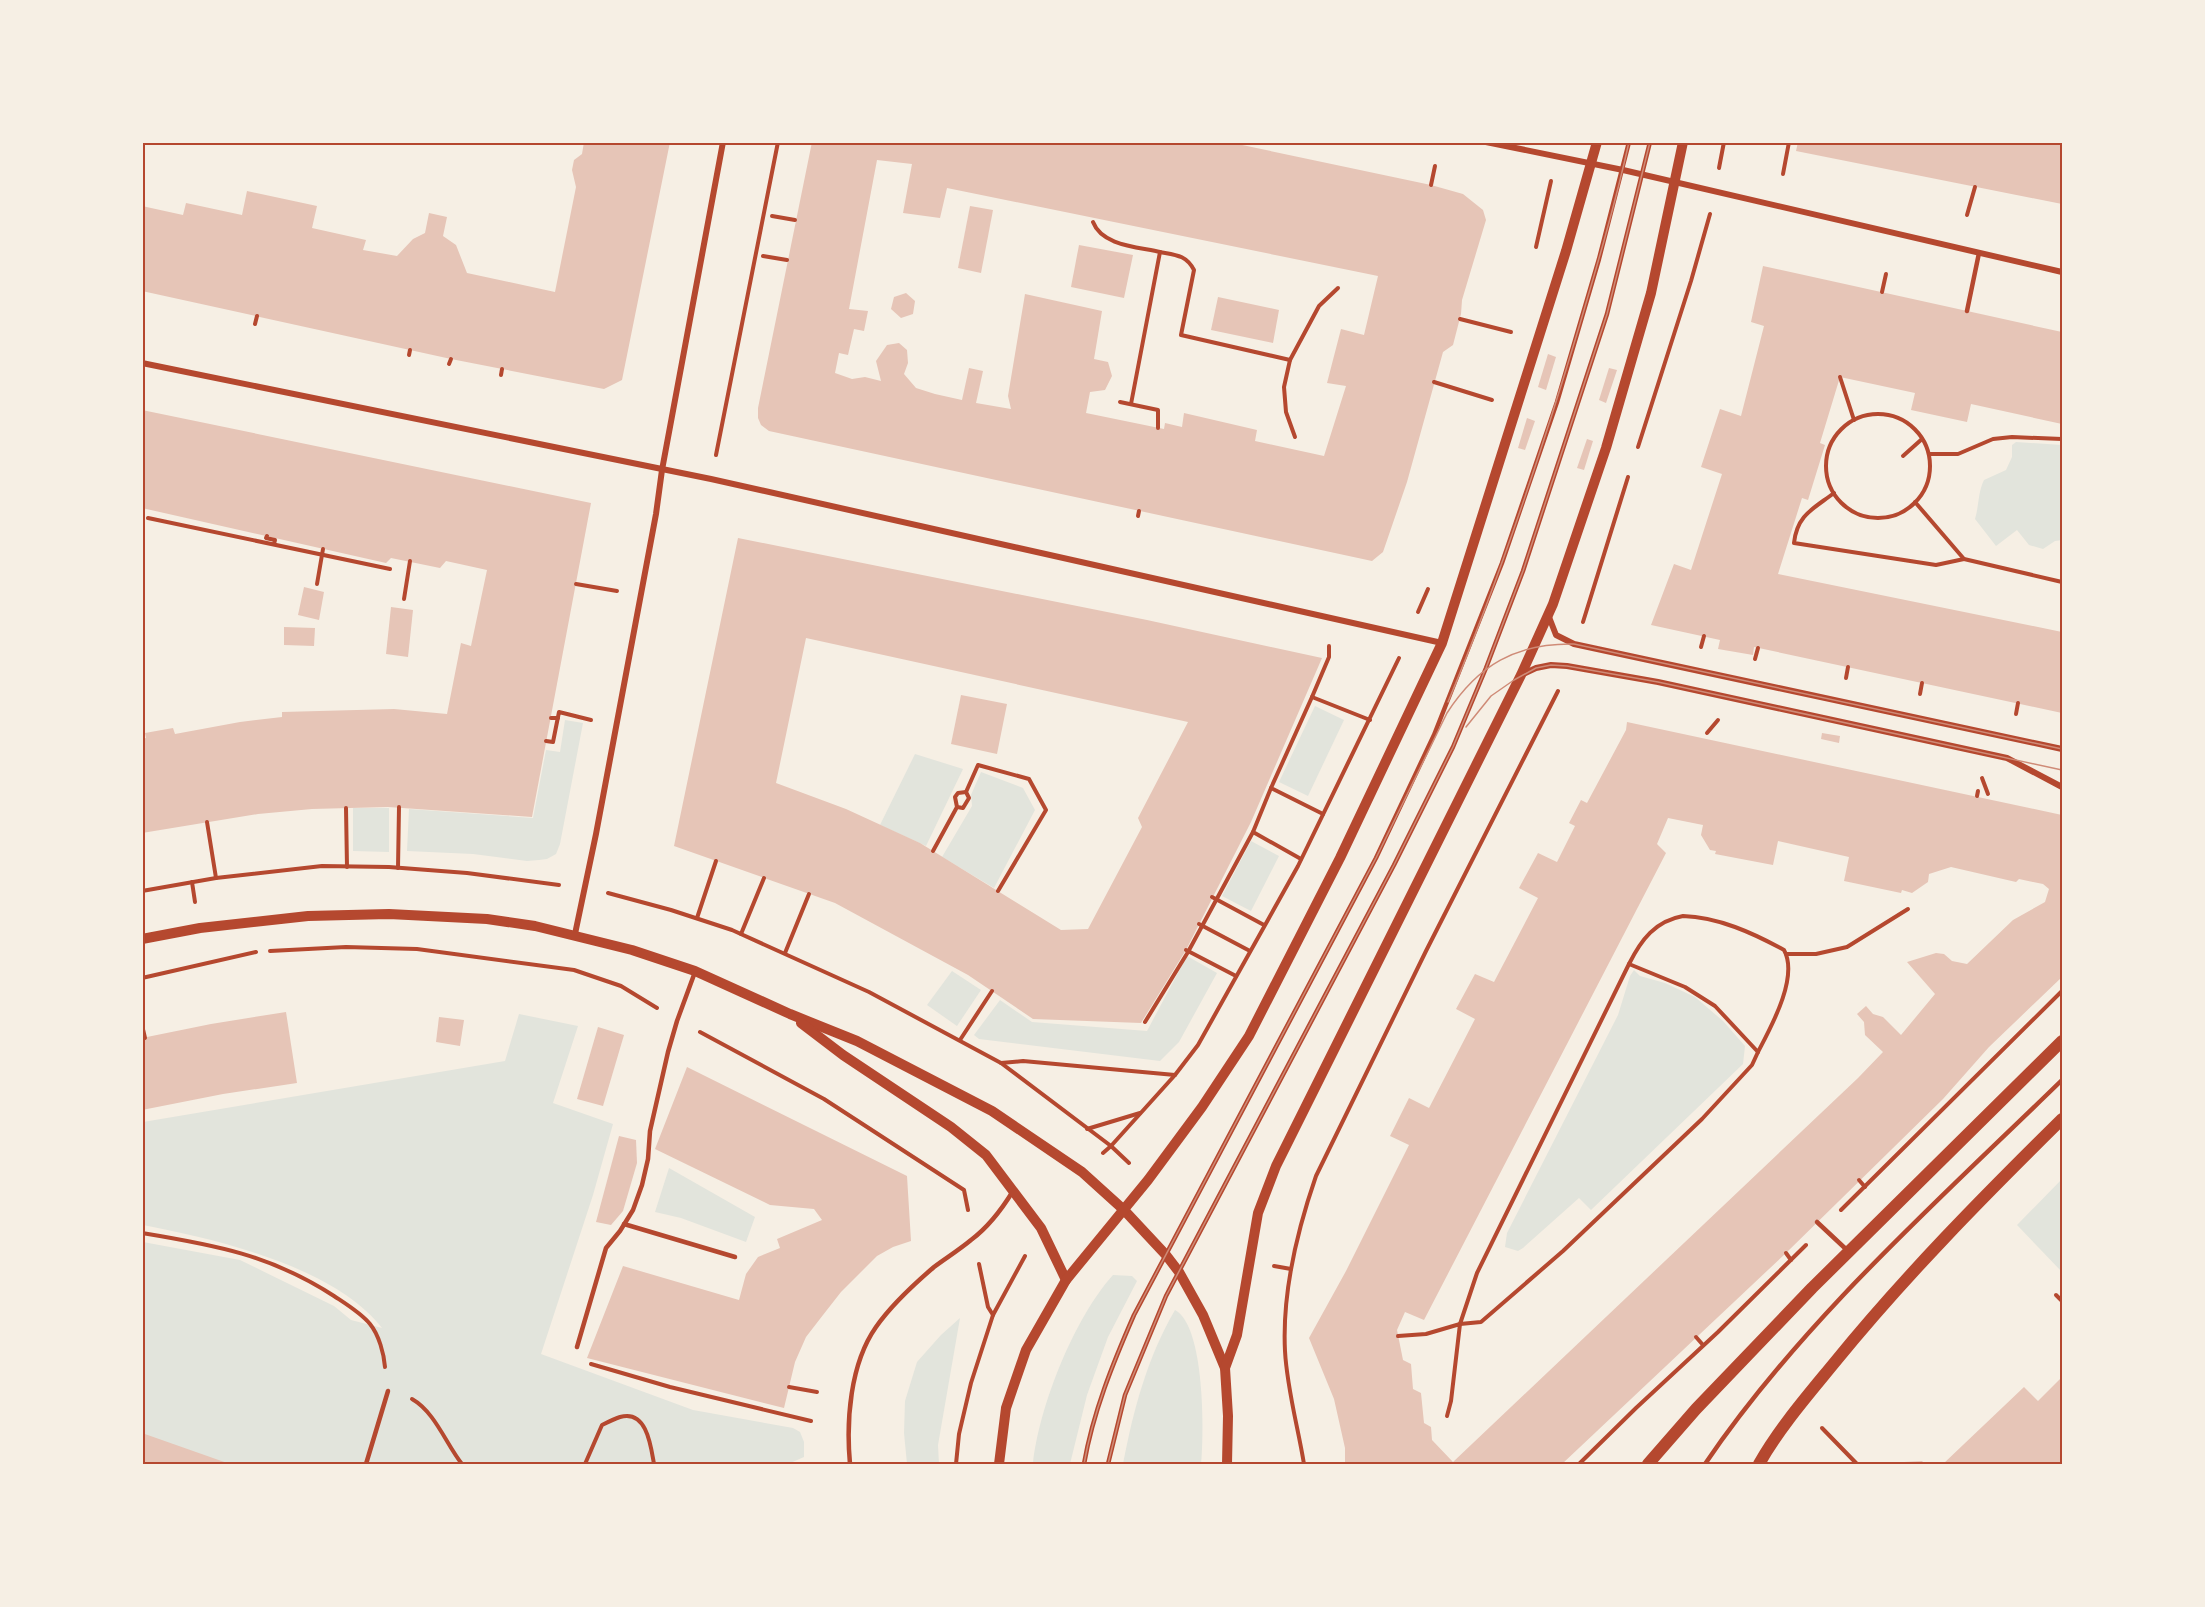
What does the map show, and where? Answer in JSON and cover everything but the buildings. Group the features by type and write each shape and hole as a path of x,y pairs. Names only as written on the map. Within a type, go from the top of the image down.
{"main road":[{"path":"1648,1464 1696,1409 1849,1252 2062,1041"},
{"path":"1759,1464 1783,1428 1877,1311 1936,1246 2062,1119"}],"street":[{"path":"575,934 654,525 662,470 723,142"},
{"path":"1486,142 1592,164 2062,272"},
{"path":"999,1464 1006,1408 1026,1350 1066,1280 1124,1210 1202,1107 1249,1036 1340,858 1442,643 1597,142"},
{"path":"1225,1368 1237,1335 1258,1213 1276,1166 1521,675 1548,613 1606,448 1651,293 1683,142"},
{"path":"142,363 711,479 1442,643"},
{"path":"1548,613 1556,635 1574,644 2062,749"},
{"path":"1521,675 1536,668 1551,665 1670,684 2007,758 2062,788"},
{"path":"142,939 200,928 295,917 389,914 487,919 575,934 632,950 695,971 857,1041 992,1111 1082,1172 1124,1210 1166,1255 1179,1272 1203,1316 1225,1368 1228,1416 1227,1464"},
{"path":"790,1014 843,1055 969,1139 986,1155 1041,1228 1066,1280"}],"lane":[{"path":"1084,1464 1095,1417 1114,1362 1134,1315 1376,858 1434,735 1502,563 1554,412 1596,270 1629,142"},
{"path":"1108,1464 1125,1395 1155,1320 1394,865 1452,747 1486,668 1523,572 1607,314 1650,142"},
{"path":"1967,311 1979,253"},
{"path":"577,1347 606,1248 633,1210 642,1185 648,1159 650,1131 677,1021 695,971"},
{"path":"1705,1464 1743,1412 1885,1251 2062,1080"},
{"path":"850,1464 848,1441 850,1399 861,1359 875,1328 903,1294 934,1267 973,1239 1004,1206 1013,1191"},
{"path":"1817,1222 1849,1252"},
{"path":"624,1224 735,1257"},
{"path":"366,1464 388,1391"}],"path":[{"path":"711,479 778,142"},
{"path":"1720,160 1724,142"},
{"path":"1783,174 1789,142"},
{"path":"1431,185 1435,166"},
{"path":"1967,215 1975,187"},
{"path":"771,216 795,220"},
{"path":"1093,222 1102,236 1120,243 1177,255 1189,260 1194,270 1181,335 1290,360"},
{"path":"1691,281 1705,235"},
{"path":"1131,404 1160,252"},
{"path":"763,256 788,260"},
{"path":"1882,292 1887,274"},
{"path":"1294,437 1286,412 1284,387 1290,360 1319,306 1338,288"},
{"path":"255,324 257,316"},
{"path":"1460,319 1512,332"},
{"path":"409,356 410,350"},
{"path":"501,375 502,369"},
{"path":"1840,377 1854,420"},
{"path":"1434,382 1492,400"},
{"path":"1120,402 1158,410 1158,428"},
{"path":"1874,415 1895,417 1913,427 1922,439 1929,454 1930,475 1927,485 1916,502 1898,514 1888,517 1867,517 1848,508 1834,493 1827,474 1828,452 1838,434 1854,420 1874,415"},
{"path":"1929,454 1958,454 1993,439 2032,437 2062,439"},
{"path":"1903,456 1922,439"},
{"path":"1834,493 1802,517 1795,532 1794,543 1936,565 1964,559 2062,582"},
{"path":"1916,502 1964,559"},
{"path":"148,518 390,569"},
{"path":"267,536 266,538 275,540 274,544"},
{"path":"317,584 323,549"},
{"path":"404,598 410,561"},
{"path":"576,584 618,591"},
{"path":"1145,1022 1252,832 1329,657 1329,646"},
{"path":"1304,1464 1285,1343 1291,1269 1305,1206 1316,1176 1425,951 1555,700 1567,666"},
{"path":"142,891 216,878 322,866 467,873 615,894 697,918 741,934 869,992 1000,1063 1111,1146 1175,1075 1198,1045 1301,859 1391,677"},
{"path":"1312,697 1370,720"},
{"path":"546,741 553,742 559,712 592,720"},
{"path":"551,718 558,718"},
{"path":"966,792 978,765 1029,779 1046,810 998,891"},
{"path":"1271,788 1323,814"},
{"path":"957,807 963,808 967,804 969,798 966,792"},
{"path":"933,850 957,807 955,797 958,793 966,792"},
{"path":"398,868 399,807"},
{"path":"346,808 347,867"},
{"path":"207,822 216,878"},
{"path":"1251,822 1255,825"},
{"path":"1252,832 1301,859"},
{"path":"697,918 716,861"},
{"path":"741,934 764,878"},
{"path":"784,953 810,894"},
{"path":"1214,898 1264,925"},
{"path":"1786,954 1816,954 1847,947 1908,909"},
{"path":"1398,1336 1426,1334 1460,1324 1481,1322 1563,1251 1701,1119 1752,1065 1775,1018 1787,980 1789,960 1784,950 1755,934 1708,918 1683,916 1669,918 1652,929 1638,944 1477,1272 1460,1324 1448,1416"},
{"path":"1200,924 1250,951"},
{"path":"142,978 260,951 346,947 417,949 574,970 621,986 677,1021 824,1099 964,1190"},
{"path":"1187,951 1236,976"},
{"path":"1629,964 1685,987 1715,1006 1758,1052"},
{"path":"960,1040 992,991"},
{"path":"142,1025 145,1038"},
{"path":"1000,1063 1023,1061 1175,1075"},
{"path":"1944,1099 1949,1104"},
{"path":"1086,1129 1141,1113"},
{"path":"1859,1180 1865,1187"},
{"path":"142,1233 245,1253 301,1276 350,1307 371,1325 384,1355 388,1391 402,1393 419,1403 462,1464"},
{"path":"1785,1253 1791,1260"},
{"path":"2056,1295 2062,1302"},
{"path":"956,1464 959,1434 971,1383 993,1315"},
{"path":"1696,1337 1703,1345"},
{"path":"577,1347 581,1360 673,1388 811,1421"},
{"path":"673,1388 675,1380"},
{"path":"789,1387 817,1392"},
{"path":"585,1464 602,1425 626,1416 635,1418 643,1425 649,1437 654,1464"},
{"path":"1822,1428 1857,1464"}],"shaded area":[{"path":"2016,442 2062,445 2062,540 2055,541 2043,549 2029,545 2017,530 1996,546 1975,519 1984,480 2006,470 2012,457 2012,445"},
{"path":"1315,706 1344,720 1308,796 1279,782"},
{"path":"565,720 583,723 560,844 556,854 547,859 527,861 473,854 407,851 409,809 533,818 546,750 560,752"},
{"path":"915,754 963,769 926,846 880,825"},
{"path":"981,772 1023,788 1035,810 994,888 942,857 972,806 971,795"},
{"path":"353,808 389,808 389,852 353,851"},
{"path":"1251,841 1279,856 1251,911 1222,896"},
{"path":"1187,956 1217,973 1179,1042 1160,1061 979,1039 974,1035 1000,1000 1032,1022 1147,1031"},
{"path":"1634,970 1640,976 1665,983 1695,997 1723,1021 1745,1046 1743,1064 1591,1210 1579,1198 1523,1248 1518,1251 1505,1247 1507,1233 1618,1015"},
{"path":"952,971 981,990 957,1026 927,1005"},
{"path":"519,1014 578,1026 553,1103 613,1124 593,1195 541,1354 693,1410 793,1428 800,1432 804,1442 804,1457 788,1464 143,1464 143,1242 240,1260 334,1306 351,1320 382,1328 361,1307 335,1288 305,1272 205,1238 143,1225 143,1122 505,1061"},
{"path":"669,1168 755,1217 746,1242 681,1218 655,1212"},
{"path":"2062,1179 2062,1272 2017,1225"},
{"path":"1113,1275 1132,1276 1137,1281 1108,1337 1087,1395 1070,1464 1033,1464 1043,1416 1061,1364 1085,1315"},
{"path":"1175,1310 1185,1320 1192,1336 1197,1358 1202,1406 1201,1464 1123,1464 1142,1385 1156,1347"},
{"path":"960,1318 938,1445 939,1464 907,1464 904,1433 905,1401 917,1362"}],"tram line":[{"path":"1448,702 1502,563 1550,422 1599,258 1629,142"},
{"path":"1108,1464 1125,1395 1166,1296 1394,865 1453,747 1486,668 1523,571 1607,314 1650,142"},
{"path":"1084,1464 1104,1388 1134,1315 1376,858 1447,713 1459,696 1486,670 1500,660 1517,653 1534,648 1574,644 2062,749"},
{"path":"1466,727 1491,696 1514,680 1536,668 1551,665 1567,666 1658,682 2062,770"}]}
